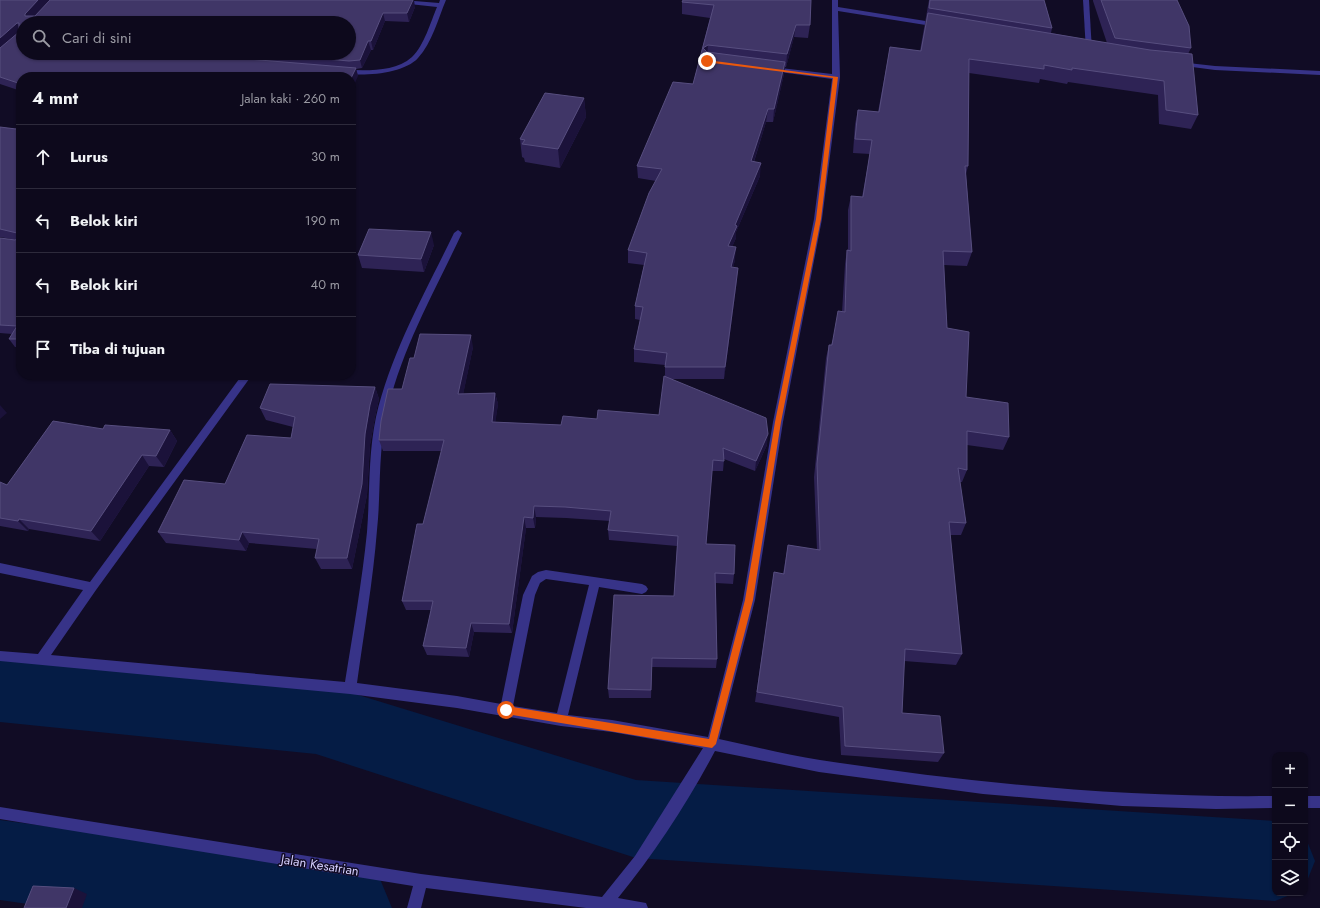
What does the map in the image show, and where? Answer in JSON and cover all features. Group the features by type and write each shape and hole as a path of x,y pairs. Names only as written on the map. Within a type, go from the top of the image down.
{"street":[{"path":"1086,0 1089,51"},
{"path":"356,73 377,72 396,68 415,58 425,43 442,3 393,2"},
{"path":"605,904 640,861 712,744 749,600 778,422 818,219 836,77 836,4 949,27"},
{"path":"1081,50 1097,52"},
{"path":"1168,63 1215,68 1320,73"},
{"path":"767,69 836,77"},
{"path":"350,688 372,531 374,472 381,418 392,380 404,349 458,233"},
{"path":"41,660 92,587 243,380"},
{"path":"0,568 92,587"},
{"path":"506,710 529,595 535,579 542,574 552,574 642,589"},
{"path":"561,720 595,582"},
{"path":"0,656 350,688 506,710 561,720 612,726 712,744 819,766 983,788 1122,800 1216,803 1272,802"},
{"path":"1308,802 1320,802"},
{"name":"Jalan Kesatrian","path":"0,813 421,881 641,908"},
{"path":"414,908 421,881"}],"building":[{"path":"0,0 38,0 25,14 25,16 16,16 16,24 0,38"},
{"path":"50,0 413,0 407,13 383,13 371,41 368,41 360,60 349,61 337,60 356,60 356,16 35,16"},
{"path":"683,0 811,0 810,25 796,25 787,54 708,45 703,48 707,52 785,62 774,109 768,109 751,161 761,163 735,225 737,226 728,246 736,247 731,267 738,268 725,367 665,367 667,353 634,349 643,307 635,306 647,253 628,250 649,193 662,169 637,166 673,82 693,84 714,5 682,2"},
{"path":"930,0 1044,0 1052,28 929,8"},
{"path":"1101,0 1177,0 1189,26 1191,48 1115,38"},
{"path":"928,13 1150,50 1192,54 1198,115 1166,110 1164,81 1072,68 1072,70 1044,65 1044,69 969,59 968,166 965,166 972,252 943,251 947,328 969,332 966,397 1008,403 1009,437 967,431 967,470 958,468 966,523 949,522 962,654 905,649 902,713 940,716 944,753 845,746 843,707 757,692 774,572 784,574 788,545 820,550 817,464 829,345 832,345 838,311 845,312 847,250 851,251 851,196 863,197 872,140 855,139 858,110 879,112 890,47 921,51"},
{"path":"16,35 16,60 259,60 356,68 354,72 16,72 16,82 0,77 0,48"},
{"path":"545,93 584,98 558,149 522,144 525,140 520,139"},
{"path":"0,127 16,129 16,233 0,229"},
{"path":"369,229 431,232 421,259 358,255"},
{"path":"0,238 15,240 16,326 0,325"},
{"path":"16,328 16,339 9,339"},
{"path":"420,334 471,335 458,394 495,393 492,422 561,425 563,416 597,419 598,410 659,415 664,376 766,418 768,434 756,461 723,448 724,461 713,460 706,544 735,545 734,574 715,573 717,659 652,658 651,690 608,689 614,595 674,596 678,536 608,530 611,511 565,507 534,506 533,518 524,517 509,624 471,623 466,648 423,646 433,601 402,601 417,524 423,524 444,440 379,440 381,421 388,389 402,389 410,358 414,358"},
{"path":"270,384 375,387 365,434 362,484 347,558 315,558 319,539 242,532 239,540 158,532 184,480 225,484 247,435 291,438 295,417 260,408"},
{"path":"53,421 103,429 105,425 170,430 156,456 142,455 91,531 19,519 18,521 0,518 0,482 7,485"},
{"path":"33,886 74,888 66,908 24,908"}],"waterway":[{"path":"0,688 316,718 636,819 1272,861"},
{"path":"0,860 351,908"}],"route":[{"path":"506,710 561,720 612,726 712,744 749,600 778,422 818,219 836,77 707,61"}]}
